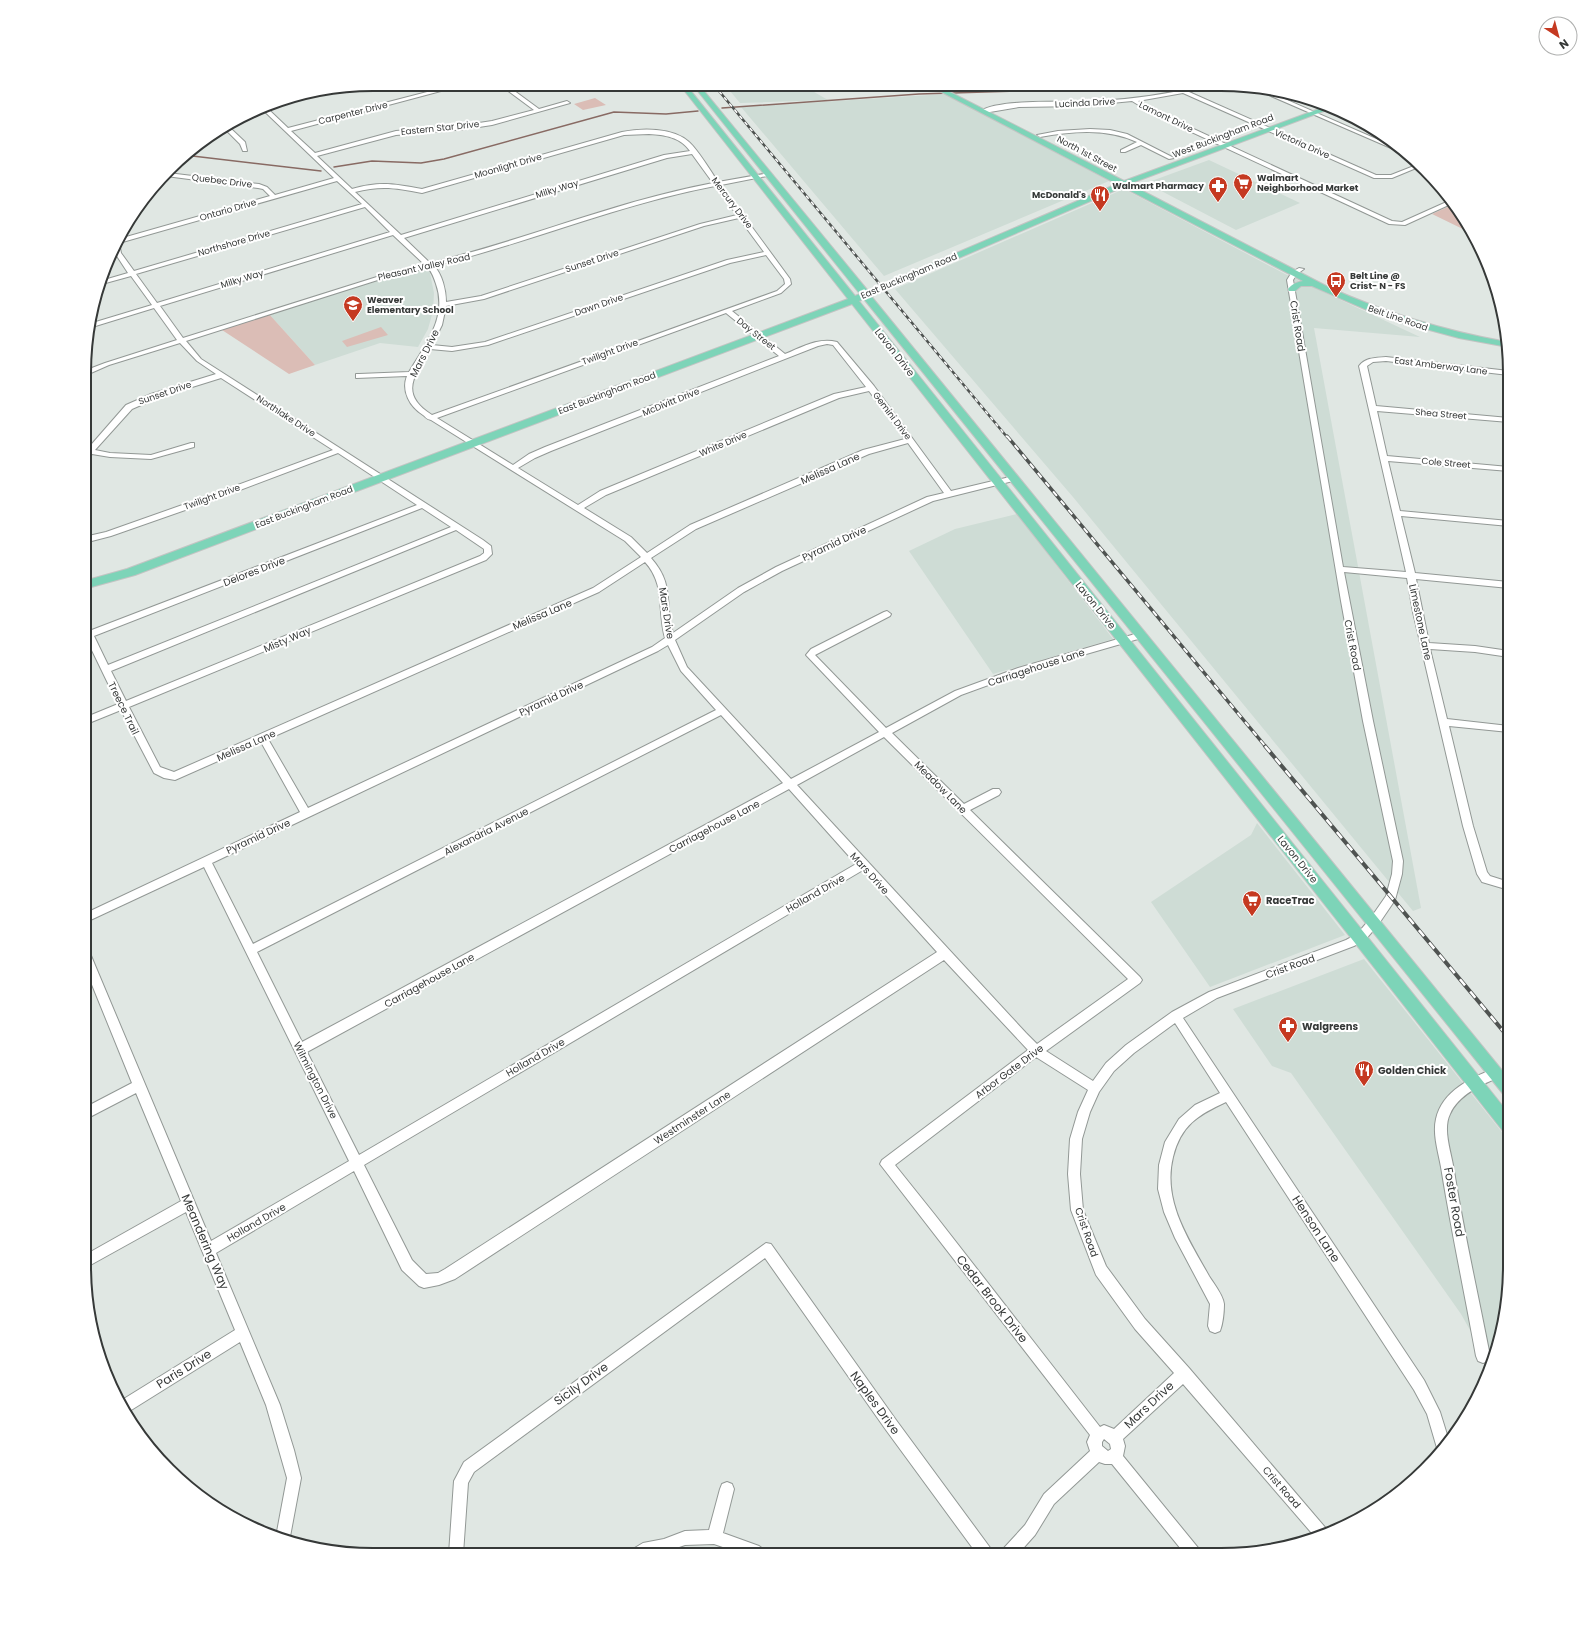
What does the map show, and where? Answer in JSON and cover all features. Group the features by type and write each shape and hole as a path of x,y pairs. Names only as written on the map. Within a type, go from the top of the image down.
{"main road":[{"name":"Lavon Drive","path":"689,91 1361,937 1503,1118"},
{"name":"Lavon Drive","path":"701,91 1503,1082"},
{"name":"North 1st Street","path":"950,91 1298,271"},
{"name":"North 1st Street","path":"955,94 964,96 987,110 1040,135 1059,147"},
{"name":"West Buckingham Road","path":"1123,181 1171,158 1313,107"},
{"name":"West Buckingham Road","path":"1123,181 1182,162 1322,110"},
{"path":"1182,162 1181,160 1193,150"},
{"name":"East Buckingham Road","path":"864,292 1012,225 1067,205 1123,181"},
{"name":"East Buckingham Road","path":"91,583 131,572 468,441 852,297 1019,230 1067,205"},
{"path":"1012,225 1019,230"},
{"name":"Belt Line Road","path":"1298,271 1314,284 1357,304 1410,323 1470,338 1501,344"},
{"name":"Belt Line Road","path":"1298,271 1355,296 1404,315 1468,331 1501,336"},
{"path":"1292,288 1299,284 1314,284"},
{"name":"East Buckingham Road","path":"91,575 131,564 378,476"},
{"path":"1060,560 1077,556"}],"street":[{"name":"Carpenter Drive","path":"288,130 438,91"},
{"path":"511,91 538,111"},
{"name":"Lucinda Drive","path":"987,110 1003,106 1068,105 1133,100 1189,91"},
{"name":"Victoria Drive","path":"1185,92 1378,178 1391,177 1414,168"},
{"path":"1271,95 1389,147"},
{"name":"Lamont Drive","path":"1133,100 1155,113 1379,218 1396,224 1403,224 1447,204"},
{"name":"Eastern Star Drive","path":"314,155 396,133 478,125 567,103"},
{"name":"Mars Drive","path":"268,111 434,270 441,288 443,304 437,330 412,374 408,387 410,396 421,411 430,418 628,539 647,557 661,579 665,596 666,618 670,640 684,669 944,954 1036,1051 1096,1088"},
{"path":"230,130 243,143 245,150"},
{"path":"1040,135 1062,132 1103,131 1117,133 1171,158"},
{"name":"Moonlight Drive","path":"352,191 366,187 390,185 422,192 624,133 634,132 665,134"},
{"name":"Mercury Drive","path":"665,134 681,138 687,143 769,253 787,279 788,284"},
{"path":"1123,151 1140,143"},
{"name":"Milky Way","path":"95,324 648,161 671,155 693,152"},
{"name":"Pleasant Valley Road","path":"91,371 107,364 382,276 431,266 479,253 674,192 767,174"},
{"name":"Quebec Drive","path":"172,176 259,186 265,188 274,197"},
{"name":"Ontario Drive","path":"125,239 338,178"},
{"name":"Northshore Drive","path":"107,281 366,205"},
{"name":"Sunset Drive","path":"443,304 482,298 702,225 742,216"},
{"name":"Northlake Drive","path":"118,252 181,340 199,360 457,527 488,548 488,554"},
{"name":"Dawn Drive","path":"428,348 452,348 486,344 729,261 769,253"},
{"name":"Crist Road","path":"1298,271 1290,277 1340,569 1368,721 1398,861 1397,874 1391,897 1374,922 1361,937 1350,943 1214,995 1176,1016 1130,1049 1110,1067 1096,1088 1084,1112 1076,1139 1074,1174 1077,1210 1101,1270 1140,1324 1319,1530"},
{"name":"Twilight Drive","path":"430,418 779,292 788,284"},
{"name":"Day Street","path":"726,310 785,357"},
{"name":"McDivitt Drive","path":"513,468 532,456 548,449 816,344 832,342"},
{"name":"Gemini Drive","path":"832,342 835,343 871,388 949,494"},
{"name":"East Amberway Lane","path":"1372,360 1386,359 1503,372"},
{"name":"Limestone Lane","path":"1372,360 1366,362 1363,366 1411,576 1417,612 1468,826 1482,874 1486,879 1503,884"},
{"path":"359,376 412,374"},
{"name":"Sunset Drive","path":"91,450 128,407 154,396 222,375"},
{"name":"White Drive","path":"579,508 603,493 837,396 871,388"},
{"name":"Shea Street","path":"1373,408 1503,419"},
{"name":"Melissa Lane","path":"167,775 175,776 187,772 596,590 693,528 866,452 910,440"},
{"path":"91,451 110,455 151,457 191,445"},
{"name":"Twilight Drive","path":"91,538 108,534 208,499 340,450"},
{"name":"Cole Street","path":"1383,458 1503,468"},
{"name":"Pyramid Drive","path":"91,916 655,649 741,590 779,569 930,499 1014,478"},
{"name":"Delores Drive","path":"91,633 423,505"},
{"path":"1396,513 1503,522"},
{"path":"106,670 457,527"},
{"name":"Misty Way","path":"91,719 483,558 488,554"},
{"path":"1340,569 1503,584"},
{"name":"Meadow Lane","path":"887,614 814,651 810,655 886,733 1136,980"},
{"name":"Carriagehouse Lane","path":"301,1050 958,694 1021,670 1142,635"},
{"name":"Treece Trail","path":"91,642 157,770 167,775"},
{"path":"1426,646 1474,649 1503,653"},
{"name":"Alexandria Avenue","path":"250,950 722,711"},
{"path":"1444,722 1503,728"},
{"path":"263,738 306,813"},
{"path":"964,810 996,792"},
{"name":"Wilmington Drive","path":"206,861 407,1264 424,1281 439,1279"},
{"name":"Holland Drive","path":"208,1250 863,865"},
{"name":"Westminster Lane","path":"439,1279 450,1274 944,954"},
{"name":"Meandering Way","path":"91,968 273,1405 288,1450 294,1478 284,1533"},
{"name":"Arbor Gate Drive","path":"886,1164 1036,1051 1136,980"},
{"name":"Henson Lane","path":"1176,1016 1227,1096 1419,1385 1432,1412 1442,1442"},
{"name":"Foster Road","path":"1483,1356 1450,1181 1441,1120 1447,1106 1475,1082 1496,1073"},
{"path":"91,1111 139,1085"},
{"path":"1215,1326 1217,1303 1179,1234 1170,1212 1164,1189 1164,1177 1165,1165 1171,1142 1183,1123 1200,1109 1227,1096"},
{"name":"Cedar Brook Drive","path":"886,1164 931,1219 1098,1435"},
{"path":"91,1259 189,1203"},
{"name":"Sicily Drive","path":"456,1548 461,1481 469,1467 766,1249"},
{"name":"Naples Drive","path":"766,1249 890,1425 982,1548"},
{"name":"Paris Drive","path":"128,1404 243,1332"},
{"name":"Mars Drive","path":"1115,1437 1184,1373"},
{"path":"1104,1432 1115,1437 1118,1448 1114,1456 1106,1458 1098,1453 1094,1444 1098,1435 1104,1432"},
{"path":"1014,1548 1030,1530 1049,1499 1098,1453"},
{"path":"1114,1456 1189,1548"},
{"path":"714,1537 727,1489"},
{"path":"654,1548 664,1546 685,1538 714,1537 745,1548"}],"shaded area":[{"path":"730,91 812,91 828,100 740,103"},
{"path":"945,94 1109,181 884,276 741,107"},
{"path":"595,98 606,105 583,110 574,104"},
{"path":"1209,160 1300,203 1236,230 1146,183"},
{"path":"1124,189 1285,274 1420,337 1314,328 1421,908 1413,911 1073,497 895,289"},
{"path":"1448,207 1463,229 1432,214"},
{"name":"Weaver Elementary School","path":"427,269 430,273 434,293 433,311 428,329 418,347 380,343 315,365 269,314 385,277"},
{"path":"269,314 315,365 289,374 222,330"},
{"path":"381,327 388,335 347,347 342,341"},
{"path":"1017,514 1113,639 993,674 909,551 955,529"},
{"path":"1257,823 1345,935 1210,987 1151,902 1251,835"},
{"path":"1364,959 1503,1133 1503,1266 1501,1302 1498,1321 1487,1360 1461,1314 1291,1073 1272,1066 1233,1009"}],"waterway":[{"path":"722,108 919,94 1015,91"},
{"path":"334,167 372,161 421,163 444,159 614,112 666,114 698,111"},
{"path":"193,156 321,171"}],"railway":[{"path":"719,91 1007,437"},
{"path":"1007,436 1266,747"},
{"path":"1265,746 1503,1031"}],"place":[{"name":"Walmart Neighborhood Market","path":"1243,200"},
{"name":"Walmart Pharmacy","path":"1218,203"},
{"name":"McDonald's","path":"1100,212"},
{"name":"Belt Line @ Crist- N - FS","path":"1336,298"},
{"name":"Weaver Elementary School","path":"353,322"},
{"name":"RaceTrac","path":"1252,917"},
{"name":"Walgreens","path":"1288,1043"},
{"name":"Golden Chick","path":"1364,1087"}]}
